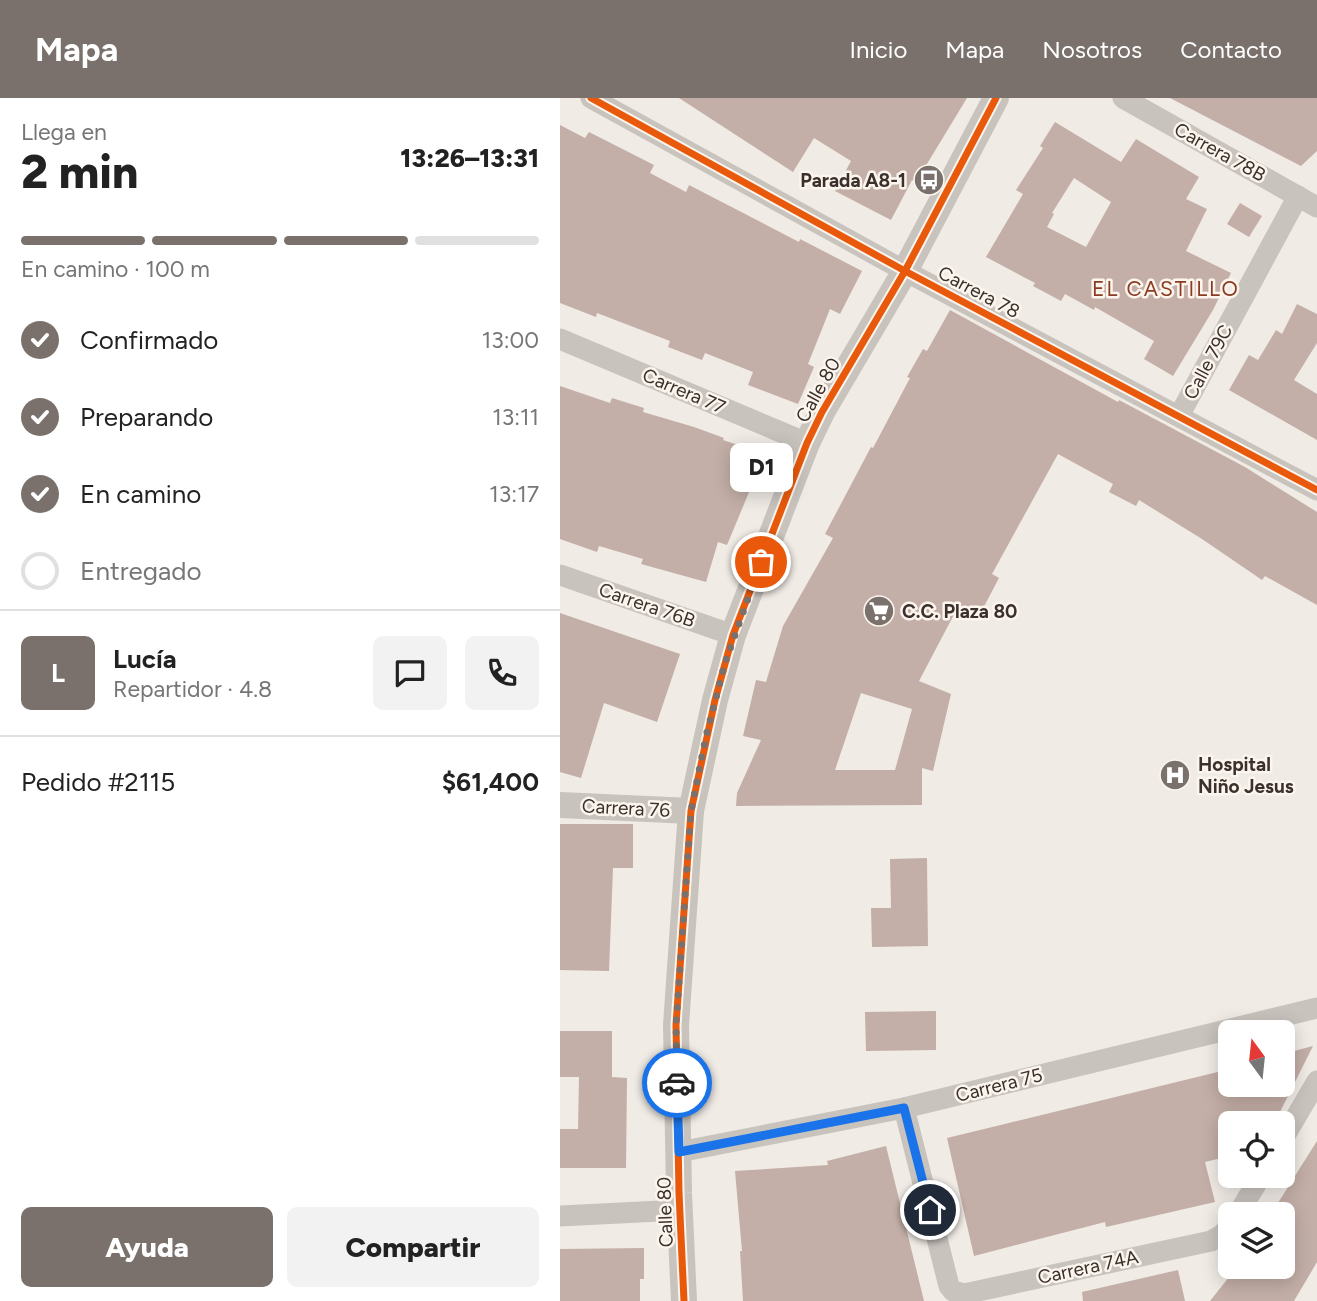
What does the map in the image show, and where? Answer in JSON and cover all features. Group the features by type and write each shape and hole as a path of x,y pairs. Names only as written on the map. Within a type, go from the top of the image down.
{"street":[{"name":"Carrera 78","path":"591,98 905,271 1317,490"},
{"name":"Calle 80","path":"684,1301 676,1025 691,811 706,736 733,635 807,443 822,412 905,271 996,98"},
{"name":"Carrera 78B","path":"1123,98 1317,207"},
{"name":"Calle 79C","path":"1179,416 1298,196"},
{"name":"Carrera 77","path":"560,339 807,443"},
{"name":"Carrera 76B","path":"560,575 733,635"},
{"name":"Carrera 76","path":"560,805 691,811"},
{"name":"Carrera 75","path":"679,1152 904,1108 1317,1008"},
{"path":"1295,1119 1317,1081"},
{"name":"Carrera 74A","path":"904,1108 949,1286 953,1291 964,1294 1211,1241 1218,1237"},
{"path":"560,1216 680,1210"}],"building":[{"path":"679,98 967,98 916,182 912,180 891,220 835,191 851,161 814,138 793,172"},
{"path":"1170,98 1317,98 1317,151 1301,166"},
{"path":"1055,122 1121,162 1136,139 1199,177 1186,199 1207,209 1186,251 1231,273 1213,310 1173,376 1144,359 1154,341 1095,307 1094,310 1065,294 1061,301 1033,286 1035,283 986,257 1023,194 1016,190 1043,148 1040,146","holes":["1074,178 1111,202 1086,247 1047,227 1054,214 1052,213"]},
{"path":"560,125 585,138 589,132 654,165 650,173 686,192 689,185 862,271 840,314 830,309 808,364 814,367 798,404 748,385 753,372 705,353 702,360 668,347 670,341 597,313 596,317 560,303"},
{"path":"1240,203 1262,216 1249,237 1227,224"},
{"path":"1297,304 1317,314 1317,343 1294,380 1317,394 1317,440 1229,390 1249,355 1258,360 1276,330 1282,334"},
{"path":"950,310 1118,402 1119,400 1245,467 1317,512 1317,605 1265,576 1262,580 1139,500 1136,506 1109,492 1113,484 1058,454 992,574 999,578 979,616 959,605 919,681 951,694 933,771 922,768 922,805 736,806 737,793 761,740 743,736 756,680 766,682 783,626 833,538 825,534 910,378 907,377 923,349 927,351","holes":["861,693 912,709 895,770 835,770"]},
{"path":"560,386 610,403 612,398 644,408 643,412 694,427 747,448 745,454 762,461 727,545 718,542 706,582 641,564 643,559 599,546 597,552 560,539"},
{"path":"560,613 680,654 657,722 604,703 581,778 560,772"},
{"path":"560,824 633,824 633,868 613,868 609,971 560,970"},
{"path":"927,858 928,946 872,947 871,908 891,908 890,859"},
{"path":"936,1011 936,1050 866,1051 865,1012"},
{"path":"560,1031 612,1031 612,1077 627,1078 626,1168 560,1168 560,1129 578,1129 579,1077 560,1077"},
{"path":"1313,1046 1295,1082 1295,1051"},
{"path":"1218,1072 1218,1097 1288,1097 1280,1111 1218,1111 1218,1159 1205,1162 1215,1202 1106,1227 1105,1222 974,1256 947,1138"},
{"path":"1317,1141 1317,1262 1294,1301 1210,1301 1227,1279 1295,1279 1295,1202 1279,1202 1287,1188 1295,1188 1295,1176"},
{"path":"886,1146 924,1301 743,1301 735,1171 828,1165 827,1161"},
{"path":"644,1248 644,1279 640,1279 640,1301 560,1301 560,1249"},
{"path":"1178,1270 1185,1301 1083,1301 1082,1292"}],"cycle path":[{"path":"591,98 905,271 1317,490"},
{"path":"684,1301 676,1025 691,811 715,700 733,635 807,443 822,412 905,271 996,98"}],"way so far":[{"path":"677,1083 676,1025 691,811 706,736 725,663 761,562"}],"place":[{"name":"Parada A8-1","path":"929,180"},
{"name":"D1","path":"761,562"},
{"name":"C.C. Plaza 80","path":"879,611"},
{"name":"Hospital Niño Jesus","path":"1175,775"}],"district":[{"name":"EL CASTILLO","path":"1166,288"}],"route":[{"path":"677,1083 679,1152 904,1108 930,1210"}]}
